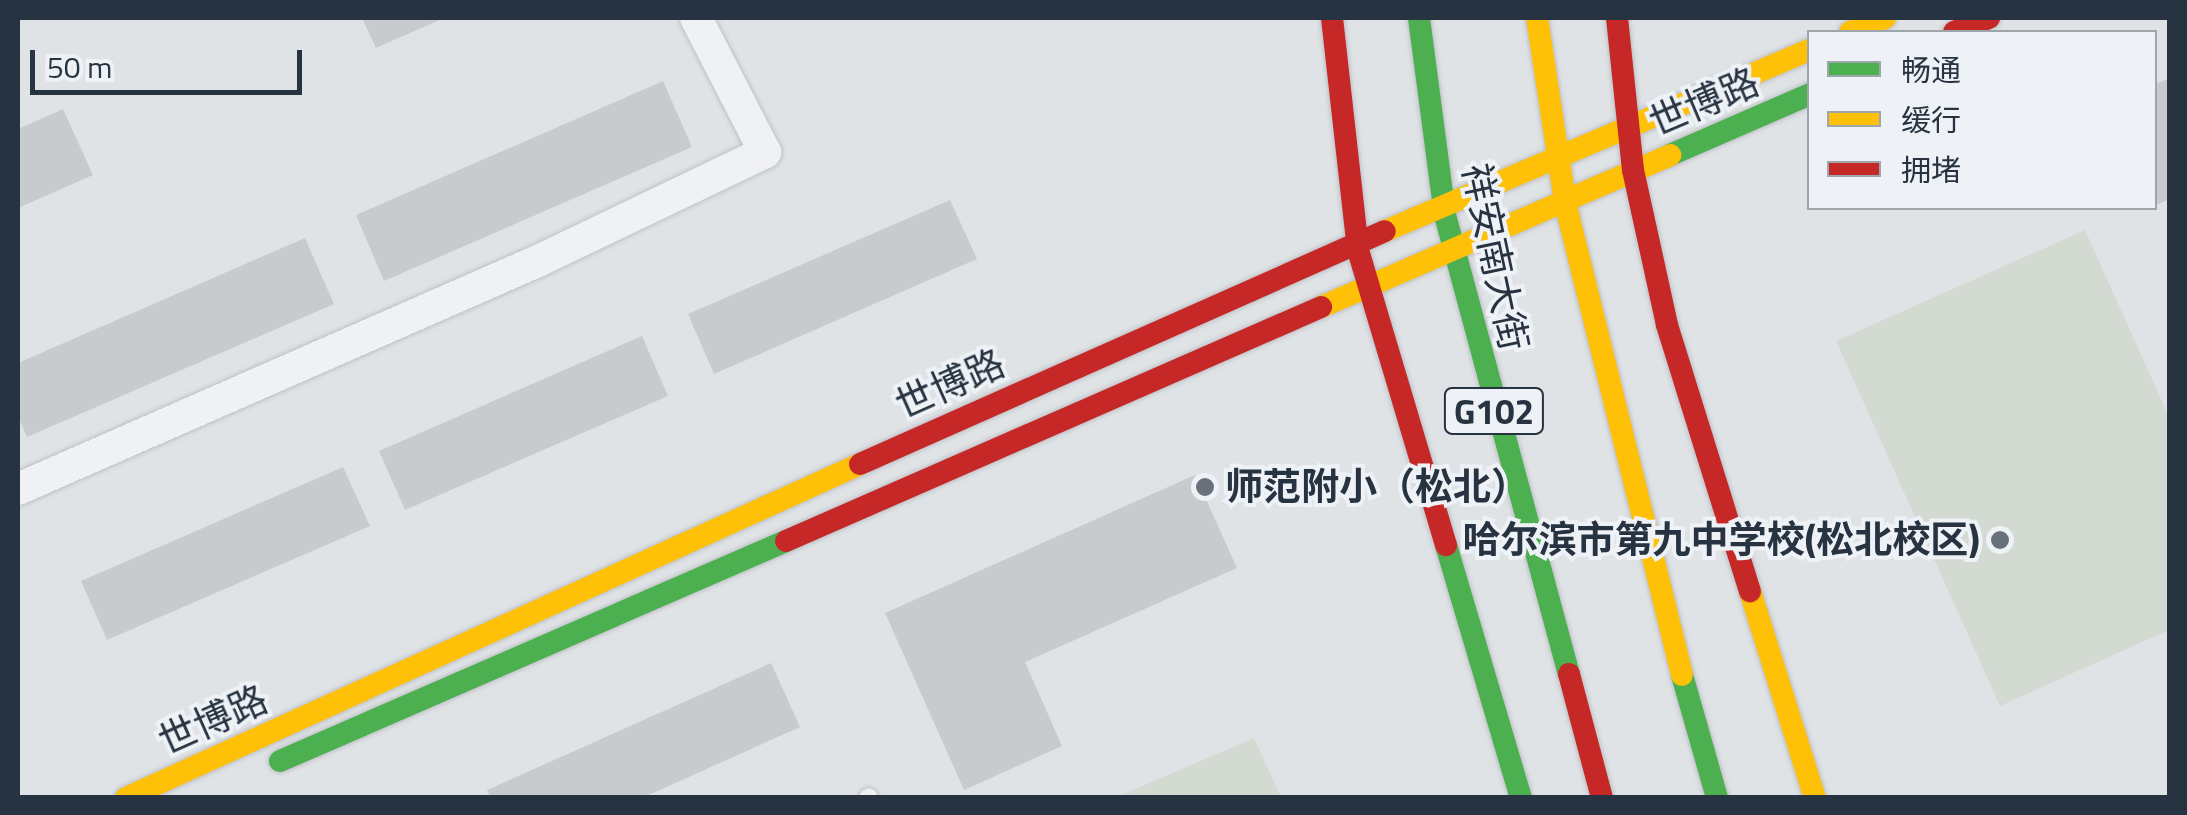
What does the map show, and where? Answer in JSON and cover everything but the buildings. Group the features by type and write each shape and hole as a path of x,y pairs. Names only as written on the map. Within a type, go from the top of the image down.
{"main road":[{"path":"1332,18 1357,242 1521,798"},
{"name":"祥安南大街","path":"1419,18 1444,206 1602,798"},
{"path":"1537,18 1565,202 1649,555 1718,798"},
{"path":"1617,18 1633,170 1667,325 1815,798"},
{"path":"1855,30 1886,18"},
{"path":"1959,30 1989,18"},
{"name":"世博路","path":"126,798 1357,242 1807,51"},
{"name":"世博路","path":"250,774 1807,95"}],"street":[{"path":"18,489 538,261 765,152 696,18"}],"shaded area":[{"path":"2085,230 2169,417 2169,630 2000,706 1836,341"},
{"path":"1254,738 1281,797 1117,797"}],"traffic: fast":[{"path":"1419,18 1445,215 1569,674"},
{"path":"1670,155 1807,95"},
{"path":"280,761 786,541"},
{"path":"1446,545 1521,798"},
{"path":"1682,675 1717,798"}],"traffic: slow":[{"path":"1537,18 1565,202 1682,675"},
{"path":"1855,30 1885,18"},
{"path":"1385,231 1807,51"},
{"path":"1321,307 1670,155"},
{"path":"126,798 860,464"},
{"path":"1750,591 1815,798"}],"traffic: jam":[{"path":"1332,18 1358,250 1446,545"},
{"path":"1617,18 1633,170 1667,325 1750,591"},
{"path":"1959,30 1989,18"},
{"path":"860,464 1385,231"},
{"path":"786,541 1321,307"},
{"path":"1569,674 1602,798"}],"place":[{"name":"师范附小（松北）","path":"1205,487"},
{"name":"哈尔滨市第九中学校(松北校区)","path":"2000,540"}]}
